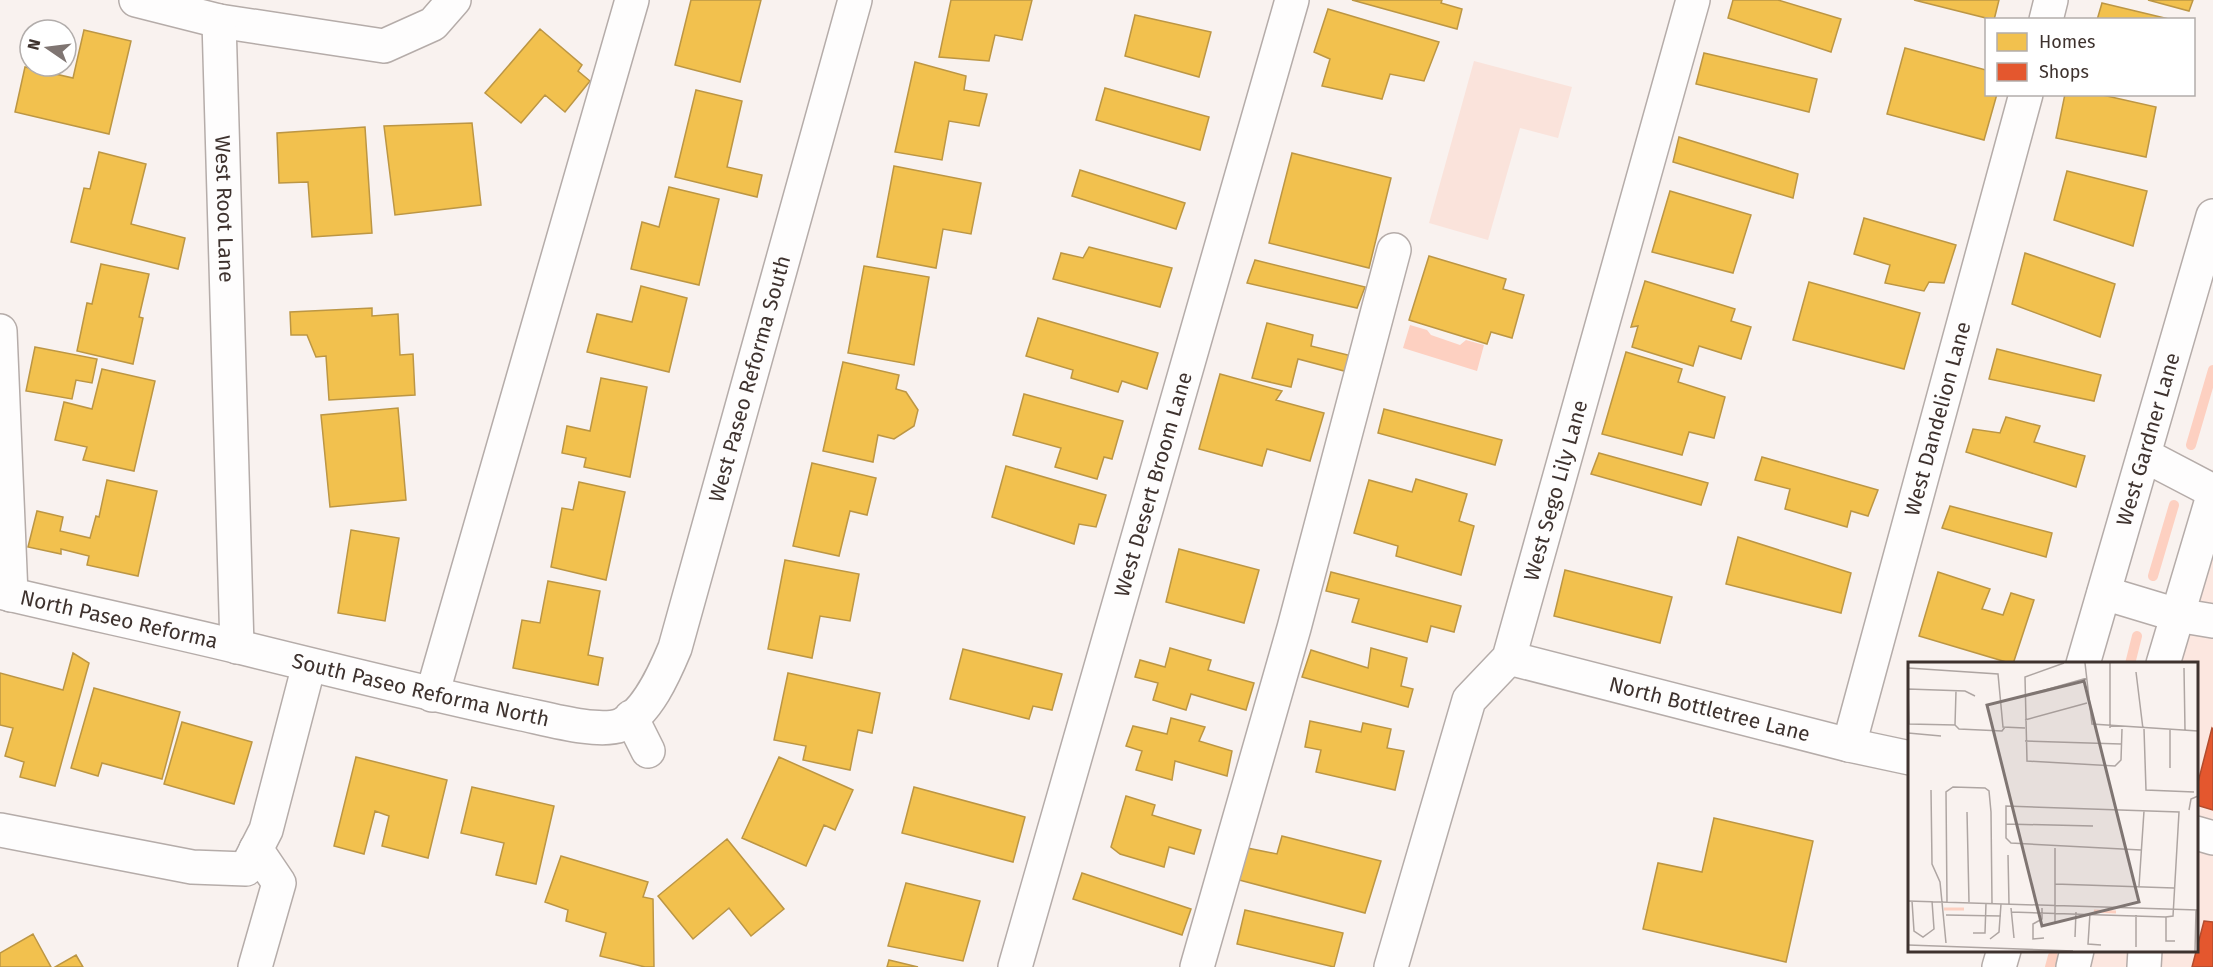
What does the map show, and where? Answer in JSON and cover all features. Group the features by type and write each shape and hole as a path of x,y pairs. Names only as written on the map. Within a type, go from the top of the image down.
{"street":[{"path":"136,0 219,21 384,46 433,24 453,0"},
{"path":"432,695 632,0"},
{"name":"West Paseo Reforma South","path":"618,722 643,706 661,682 675,648 855,0"},
{"name":"West Desert Broom Lane","path":"1015,967 1292,0"},
{"name":"West Sego Lily Lane","path":"1390,967 1469,700 1509,658 1693,0"},
{"path":"2046,18 2051,0"},
{"name":"West Root Lane","path":"219,21 237,647"},
{"name":"West Dandelion Lane","path":"1849,745 2025,96"},
{"name":"West Gardner Lane","path":"2084,662 2213,216"},
{"path":"1197,967 1300,606 1394,250"},
{"path":"0,331 5,593"},
{"path":"2144,455 2213,490"},
{"path":"2164,662 2213,496"},
{"name":"North Paseo Reforma","path":"5,593 237,647"},
{"path":"2104,593 2177,615 2213,621"},
{"name":"South Paseo Reforma North","path":"237,647 432,695 574,724 618,722"},
{"name":"North Bottletree Lane","path":"1509,658 1908,759"},
{"path":"0,830 192,867 246,869 266,830 309,665"},
{"path":"618,722 648,751"},
{"path":"2198,834 2213,838"},
{"path":"255,967 279,884 256,849"},
{"path":"1999,967 2004,952"},
{"path":"2073,967 2077,952"},
{"path":"2144,967 2145,952"}],"shaded area":[{"path":"1474,61 1572,87 1558,138 1520,128 1488,240 1429,223"},
{"path":"1410,325 1460,345 1466,340 1484,345 1477,371 1403,348"},
{"path":"2213,468 2213,967 2072,967 2077,952 2198,952 2198,662 2159,662"}],"building: Homes":[{"path":"691,0 761,0 740,82 675,65"},
{"path":"951,0 1032,0 1022,40 995,35 989,61 939,57"},
{"path":"1352,0 1442,0 1441,3 1462,9 1457,29"},
{"path":"1733,0 1778,0 1841,19 1831,52 1728,18"},
{"path":"1914,0 1999,0 1994,18 1986,18"},
{"path":"2148,0 2193,0 2189,11"},
{"path":"2102,3 2165,18 2098,18"},
{"path":"1328,9 1439,42 1424,81 1390,74 1382,99 1322,86 1330,59 1314,52"},
{"path":"1135,15 1211,32 1199,77 1125,56"},
{"path":"540,29 582,65 578,71 590,81 565,112 545,95 521,123 485,93"},
{"path":"84,30 131,41 109,134 15,112 23,78 78,78 78,56"},
{"path":"1905,48 1985,70 1985,96 1996,96 1984,140 1887,114"},
{"path":"1704,53 1817,79 1809,112 1696,84"},
{"path":"915,62 966,76 964,90 987,94 979,126 949,121 942,160 895,152"},
{"path":"1105,88 1209,117 1200,150 1096,120"},
{"path":"696,90 742,101 727,167 762,175 757,197 675,177"},
{"path":"2065,96 2107,96 2156,107 2146,157 2056,138"},
{"path":"472,123 481,205 395,215 384,126"},
{"path":"365,127 372,233 312,237 308,182 279,183 277,133"},
{"path":"1679,137 1798,174 1793,198 1673,162"},
{"path":"99,152 146,164 131,224 185,238 178,269 71,242 84,188 90,189"},
{"path":"1292,153 1391,178 1369,268 1269,243"},
{"path":"894,166 981,183 971,234 943,229 936,268 877,257"},
{"path":"1080,170 1185,203 1176,229 1072,196"},
{"path":"2067,171 2147,191 2133,246 2054,220"},
{"path":"669,187 719,199 699,285 631,269 642,222 659,227"},
{"path":"1670,191 1751,215 1733,273 1652,252"},
{"path":"1864,218 1956,245 1944,283 1929,282 1924,291 1885,283 1890,265 1854,254"},
{"path":"1089,247 1172,268 1160,307 1053,279 1061,253 1083,258"},
{"path":"2025,253 2115,284 2100,337 2012,304"},
{"path":"1429,256 1506,279 1503,289 1524,295 1512,338 1491,332 1487,344 1409,320"},
{"path":"1255,260 1365,287 1357,308 1247,283"},
{"path":"101,264 149,274 139,317 143,318 133,364 77,351 87,303 92,304"},
{"path":"864,266 929,277 914,365 848,353"},
{"path":"1645,281 1735,309 1731,321 1751,327 1741,359 1699,346 1693,366 1632,347 1638,326 1631,327"},
{"path":"1809,282 1920,313 1904,369 1793,340"},
{"path":"641,286 687,298 669,372 587,352 597,314 632,322"},
{"path":"372,308 372,316 398,314 400,355 413,354 415,395 329,400 326,356 316,357 307,335 291,335 290,312"},
{"path":"1038,318 1158,353 1147,389 1122,381 1118,392 1071,378 1073,370 1026,356"},
{"path":"1267,323 1313,335 1311,346 1352,356 1348,372 1298,359 1291,387 1252,378"},
{"path":"35,347 97,359 92,383 76,380 72,399 26,391"},
{"path":"1997,349 2101,375 2094,401 1989,379"},
{"path":"1626,352 1682,369 1678,382 1725,397 1714,438 1689,432 1682,455 1602,434"},
{"path":"843,362 899,375 896,389 906,392 918,410 914,426 894,439 878,435 873,462 823,451"},
{"path":"102,369 155,381 134,471 83,460 87,447 55,440 64,402 92,409"},
{"path":"1220,374 1282,391 1276,400 1324,413 1310,461 1267,449 1262,466 1199,449"},
{"path":"601,378 647,387 630,477 584,467 586,458 562,453 567,426 590,431"},
{"path":"1024,394 1123,421 1112,459 1104,457 1097,479 1055,467 1061,448 1013,435"},
{"path":"398,408 406,500 330,507 321,415"},
{"path":"1384,409 1502,440 1495,465 1378,433"},
{"path":"2006,417 2040,426 2034,442 2085,456 2076,487 1966,452 1973,429 2000,433"},
{"path":"1599,453 1708,483 1701,505 1591,474"},
{"path":"1762,457 1878,490 1868,516 1851,511 1847,527 1785,509 1790,489 1755,480"},
{"path":"812,463 876,478 867,515 850,511 839,556 793,546"},
{"path":"1006,466 1106,495 1096,527 1079,524 1074,544 992,517"},
{"path":"1416,479 1467,494 1459,521 1474,526 1461,575 1396,556 1398,546 1354,533 1369,480 1412,492"},
{"path":"107,480 157,491 138,576 87,565 89,556 61,549 61,554 28,547 37,511 63,517 60,531 90,538 96,516 99,517"},
{"path":"579,482 625,492 606,580 551,567 562,508 573,510"},
{"path":"1950,506 2052,533 2046,557 1942,528"},
{"path":"351,530 399,538 385,621 338,613"},
{"path":"1738,537 1851,573 1841,613 1726,584"},
{"path":"1179,549 1259,570 1244,623 1166,602"},
{"path":"785,560 859,574 850,621 820,616 812,658 768,649"},
{"path":"1565,570 1672,597 1660,643 1554,616"},
{"path":"1331,572 1461,606 1454,632 1431,626 1427,642 1352,622 1359,599 1326,591"},
{"path":"1938,572 1990,589 1982,609 2003,615 2011,593 2034,600 2014,662 2006,662 1919,636"},
{"path":"548,581 600,591 588,655 603,658 598,685 513,668 522,620 540,623"},
{"path":"1170,648 1211,660 1208,670 1254,683 1246,710 1191,694 1186,710 1153,700 1158,683 1135,677 1140,660 1165,667"},
{"path":"1371,648 1407,658 1401,686 1413,689 1408,707 1302,677 1311,650 1368,668"},
{"path":"963,649 1062,674 1052,710 1033,706 1029,719 950,699"},
{"path":"73,653 89,663 55,786 20,777 24,762 5,756 13,728 0,725 0,673 63,690"},
{"path":"788,673 880,693 872,733 858,730 850,770 803,760 806,746 774,740"},
{"path":"94,688 180,712 162,779 102,763 98,776 71,768"},
{"path":"1171,718 1205,727 1199,741 1232,751 1227,776 1175,761 1172,780 1136,770 1142,751 1126,746 1133,726 1167,734"},
{"path":"1310,721 1361,732 1363,723 1391,729 1387,748 1404,751 1395,790 1316,772 1321,750 1305,747"},
{"path":"182,722 252,742 234,804 164,784"},
{"path":"356,757 447,780 428,858 382,846 389,816 375,811 364,854 334,846"},
{"path":"779,757 853,790 835,830 824,825 806,866 742,838"},
{"path":"472,787 554,806 536,884 496,875 504,843 461,833"},
{"path":"914,787 1025,817 1013,862 902,833"},
{"path":"1126,796 1155,805 1152,815 1201,830 1194,854 1169,847 1164,867 1120,854 1111,847"},
{"path":"1714,818 1813,841 1786,962 1643,929 1658,863 1702,872"},
{"path":"1282,836 1381,861 1365,913 1239,880 1247,848 1277,854"},
{"path":"727,839 784,909 751,936 729,908 693,939 658,896"},
{"path":"561,856 648,882 643,897 653,899 654,967 600,956 606,933 566,921 568,910 545,902"},
{"path":"1082,873 1191,909 1182,935 1073,899"},
{"path":"906,883 980,901 963,961 888,946"},
{"path":"1245,910 1343,933 1334,967 1237,944"},
{"path":"33,934 51,967 0,967 0,953"},
{"path":"76,955 83,967 55,967"},
{"path":"889,960 918,967 887,967"}],"building: Shops":[{"path":"2212,728 2213,810 2198,806 2198,782"},
{"path":"2204,921 2213,922 2213,967 2192,967 2196,952 2198,952"}],"waterway":[{"path":"2191,445 2213,370"},
{"path":"2153,576 2174,505"},
{"path":"2130,662 2137,636"},
{"path":"2050,967 2053,956"}]}
